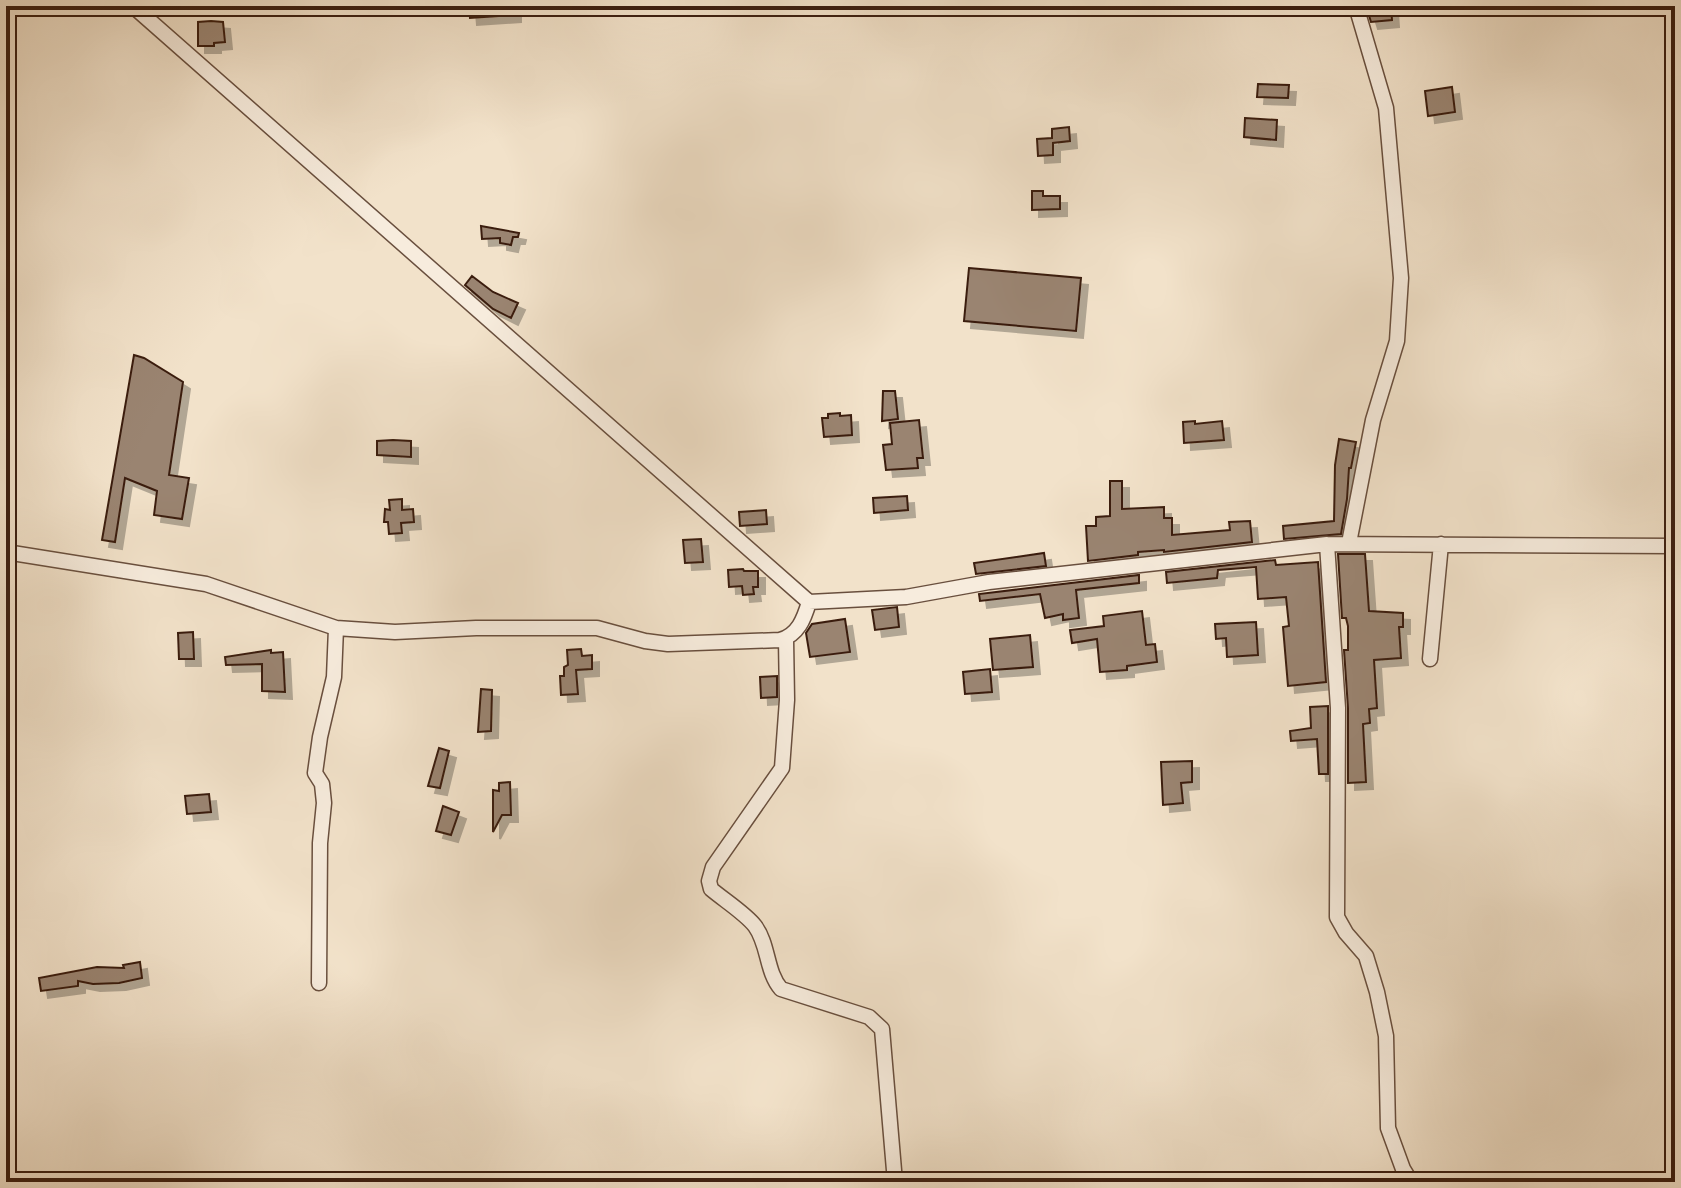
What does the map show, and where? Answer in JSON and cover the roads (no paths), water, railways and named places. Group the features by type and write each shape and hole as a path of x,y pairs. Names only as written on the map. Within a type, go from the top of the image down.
{"street":[{"path":"133,6 809,602 906,597 989,582 1327,544 1675,546"},
{"path":"1349,543 1373,420 1397,341 1401,278 1386,108 1356,6"},
{"path":"1327,544 1338,708 1337,917 1366,956 1377,992 1386,1036 1388,1128 1411,1182"},
{"path":"1430,659 1441,544"},
{"path":"6,552 206,584 336,628 395,632 597,628 668,644 786,639 803,623 809,602"},
{"path":"319,983 320,843 324,803 322,784 315,773 334,677 336,628"},
{"path":"786,639 787,700 782,768 713,867 709,881 711,889 755,925 775,982 781,989 869,1017 882,1029 895,1182"}]}
